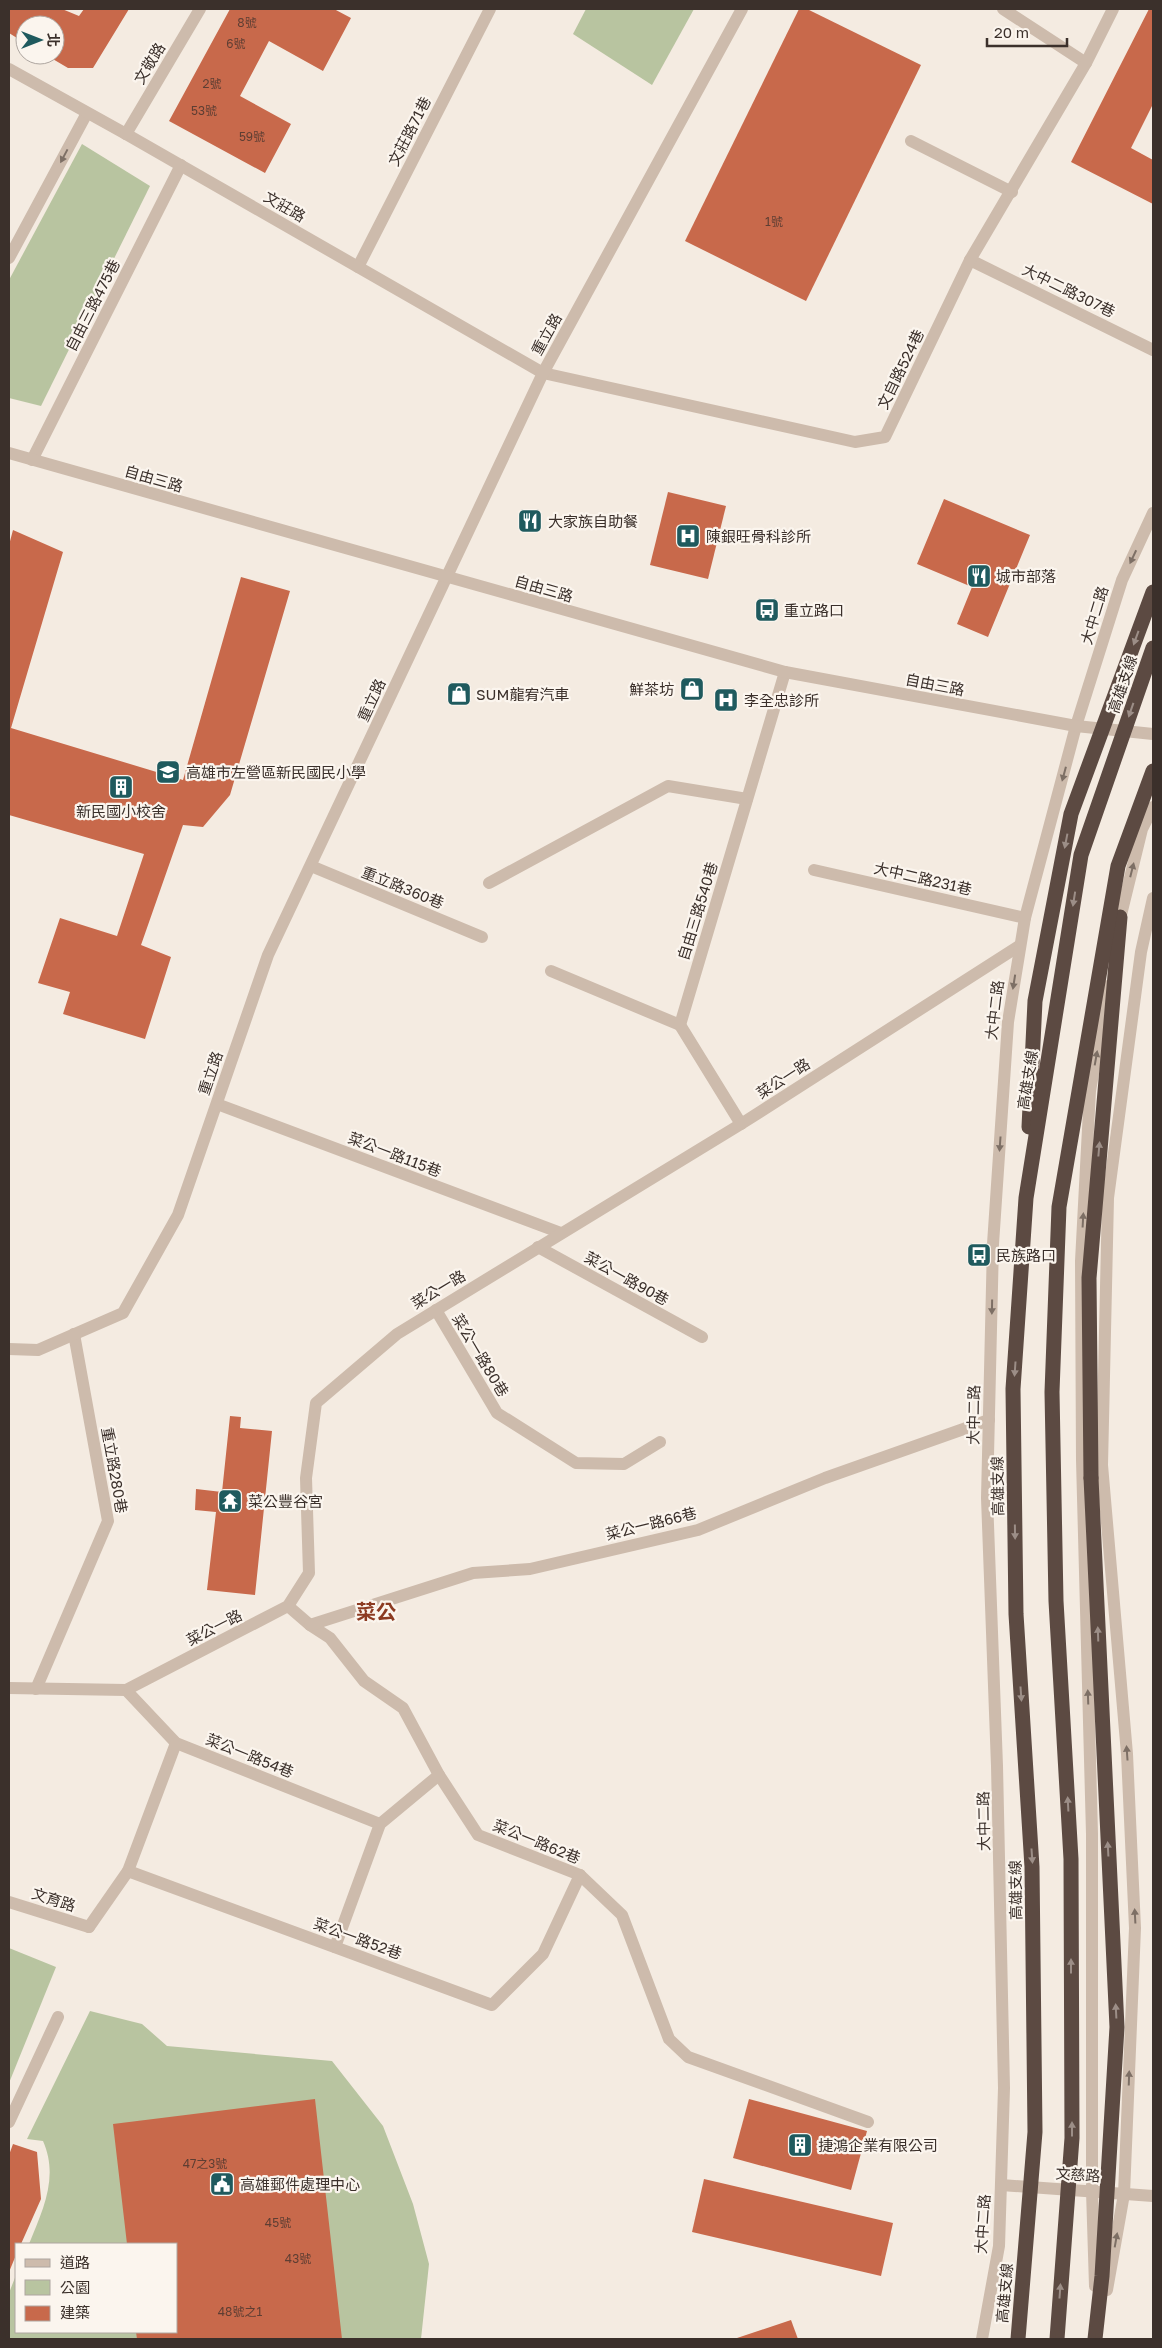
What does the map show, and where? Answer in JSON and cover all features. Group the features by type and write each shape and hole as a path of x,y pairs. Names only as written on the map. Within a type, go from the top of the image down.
{"highway":[{"path":"1026,1198 1035,1001 1071,814 1153,592"},
{"name":"高雄支線","path":"1018,2339 1035,2132 1032,1867 1016,1614 1013,1388 1026,1198 1081,855 1153,648"},
{"path":"1056,2339 1072,2138 1071,1860 1056,1602 1052,1392 1059,1207 1118,866 1153,771"},
{"path":"1097,2339 1117,2027 1091,1478 1088,1278 1120,917"}],"street":[{"name":"文敬路","path":"126,134 200,9"},
{"name":"文莊路71巷","path":"358,267 490,9"},
{"name":"重立路","path":"9,1348 38,1350 123,1313 178,1215 268,954 544,373 742,9"},
{"path":"1003,9 1086,63"},
{"name":"文自路524巷","path":"544,373 855,442 885,437 970,260 1012,192 1086,63 1113,9"},
{"name":"文莊路","path":"9,70 181,165 544,373"},
{"path":"9,258 87,113"},
{"path":"911,141 1012,192"},
{"name":"自由三路475巷","path":"32,460 181,165"},
{"name":"大中二路307巷","path":"970,260 1153,350"},
{"name":"自由三路","path":"9,453 785,672 1076,726 1153,734"},
{"name":"大中二路","path":"982,2339 999,2246 1004,2088 998,1766 987,1498 995,1215 1008,1022 1025,918 1076,726 1122,580 1153,513"},
{"name":"自由三路540巷","path":"680,1025 785,672"},
{"path":"489,883 668,786 747,800"},
{"path":"1097,2339 1092,2191 1092,1834 1082,1470 1080,1261 1090,1091 1120,917 1142,829 1153,807"},
{"name":"重立路360巷","path":"311,866 482,937"},
{"name":"大中二路231巷","path":"814,870 1025,918"},
{"path":"1097,2339 1124,2194 1135,1928 1127,1754 1102,1465 1108,1198 1141,952 1153,898"},
{"name":"菜公一路","path":"9,1688 126,1690 288,1606 309,1573 306,1478 316,1403 397,1334 742,1124 1019,946"},
{"path":"551,971 680,1025 742,1124"},
{"name":"菜公一路115巷","path":"217,1104 561,1234"},
{"name":"菜公一路90巷","path":"538,1247 702,1337"},
{"name":"菜公一路80巷","path":"436,1310 497,1413 576,1463 624,1464 660,1442"},
{"name":"重立路280巷","path":"36,1689 108,1522 74,1334"},
{"name":"菜公一路66巷","path":"310,1625 473,1573 530,1569 698,1530 825,1478 990,1420"},
{"name":"菜公一路62巷","path":"288,1606 310,1625 330,1638 364,1681 403,1708 439,1775 478,1835 580,1875 622,1915 669,2039 688,2057 868,2122"},
{"name":"菜公一路54巷","path":"126,1690 176,1743 380,1824"},
{"path":"128,1871 176,1743"},
{"path":"335,1947 380,1824 439,1775"},
{"name":"文育路","path":"9,1902 89,1927 128,1871"},
{"name":"菜公一路52巷","path":"128,1871 492,2005 543,1954 580,1875"},
{"path":"9,2122 58,2017"},
{"name":"文慈路","path":"1001,2185 1153,2196"}],"green space":[{"path":"586,9 694,9 652,85 573,34"},
{"path":"82,144 150,186 41,406 9,398 9,280"},
{"path":"9,1948 56,1967 9,2083"},
{"path":"90,2011 142,2024 167,2046 332,2061 383,2126 413,2204 429,2264 421,2339 9,2339 9,2293 15,2278 15,2333 178,2333 178,2243 29,2243 44,2206 50,2168 48,2154 43,2141 27,2139"}],"building":[{"path":"9,9 62,9 79,16 84,9 129,9 93,68 68,68 63,65 65,65 65,15 15,15 15,37 9,33"},
{"path":"230,9 334,9 351,18 323,71 269,41 240,96 291,124 265,173 169,121"},
{"path":"799,9 807,9 921,65 806,301 685,241"},
{"path":"1149,9 1153,9 1153,104 1131,148 1153,160 1153,204 1071,162"},
{"name":"陳銀旺骨科診所","path":"668,492 726,506 708,579 650,565"},
{"name":"城市部落","path":"944,499 1030,535 988,637 957,624 972,587 917,564"},
{"name":"新民國小校舍","path":"13,530 63,552 11,728 183,780 241,577 290,591 230,795 203,827 183,825 141,945 171,957 145,1039 63,1014 70,992 38,983 60,918 117,936 144,854 9,815 9,545"},
{"name":"菜公豐谷宮","path":"230,1416 241,1417 240,1428 272,1431 255,1595 207,1590 216,1512 195,1510 196,1489 222,1492"},
{"name":"高雄郵件處理中心","path":"315,2099 342,2339 137,2339 136,2333 178,2333 178,2243 127,2243 113,2124"},
{"name":"捷鴻企業有限公司","path":"749,2099 867,2131 851,2190 733,2158"},
{"path":"13,2144 37,2152 41,2199 21,2243 15,2243 15,2257 9,2272 9,2155"},
{"path":"704,2179 893,2223 881,2276 692,2232"},
{"path":"791,2320 798,2339 734,2339"}],"place":[{"name":"大家族自助餐","path":"530,521"},
{"name":"陳銀旺骨科診所","path":"688,536"},
{"name":"城市部落","path":"979,576"},
{"name":"重立路口","path":"767,610"},
{"name":"鮮茶坊","path":"692,689"},
{"name":"SUM龍宥汽車","path":"459,694"},
{"name":"李全忠診所","path":"726,700"},
{"name":"高雄市左營區新民國民小學","path":"168,772"},
{"name":"新民國小校舍","path":"121,787"},
{"name":"民族路口","path":"979,1255"},
{"name":"菜公豐谷宮","path":"230,1501"},
{"name":"捷鴻企業有限公司","path":"800,2145"},
{"name":"高雄郵件處理中心","path":"222,2184"}],"district":[{"name":"菜公","path":"376,1611"}]}
